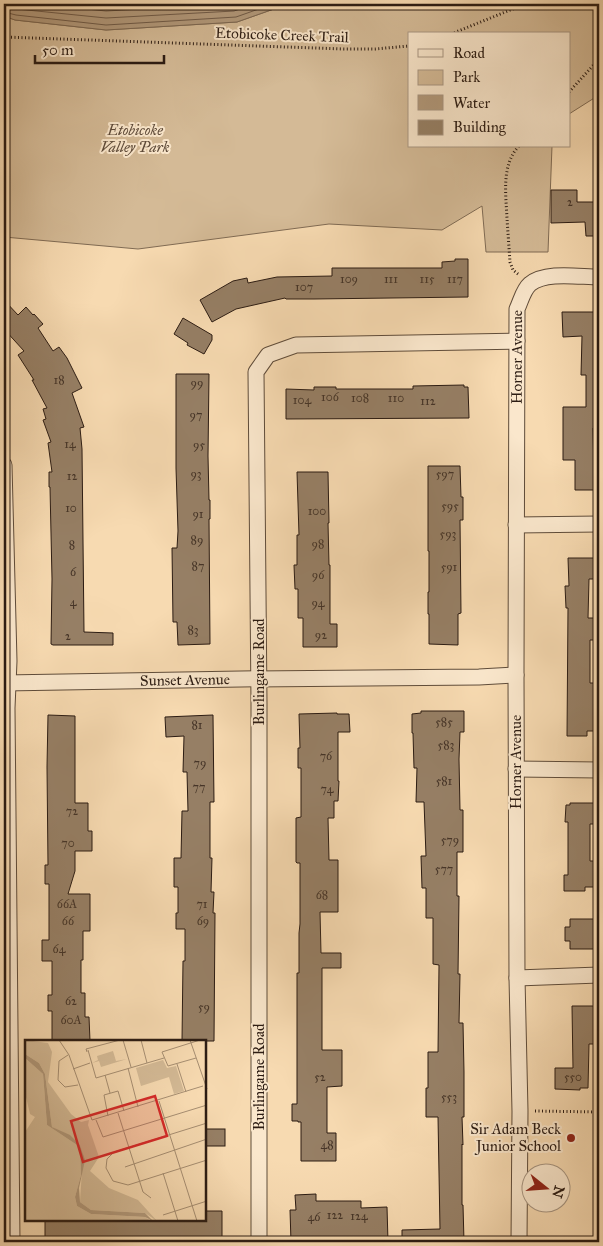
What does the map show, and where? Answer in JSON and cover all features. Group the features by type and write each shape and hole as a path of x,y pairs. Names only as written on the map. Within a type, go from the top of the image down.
{"street":[{"path":"529,285 548,277 599,277"},
{"name":"Horner Avenue","path":"518,1242 520,1112 516,769 517,309 529,285"},
{"name":"Burlingame Road","path":"259,1242 256,372 268,355 296,345 517,341"},
{"path":"4,465 9,662 6,683 12,1242"},
{"path":"516,526 599,524"},
{"name":"Sunset Avenue","path":"6,683 516,675"},
{"path":"516,769 599,770"},
{"path":"517,978 599,975"}],"path":[{"path":"456,32 525,4"},
{"name":"Etobicoke Creek Trail","path":"4,37 375,49 408,46"},
{"path":"570,91 599,59"},
{"path":"517,148 508,165 505,181 510,262 513,270 529,285"},
{"path":"520,1112 599,1112"}],"green space":[{"name":"Etobicoke Valley Park","path":"288,4 599,4 599,95 570,113 570,32 408,32 408,148 552,148 548,252 486,252 482,206 442,230 329,224 138,249 4,237 4,16 15,20 106,30 237,22"}],"water":[{"path":"4,4 288,4 237,22 106,30 15,20 4,16"}],"building":[{"path":"551,190 577,190 577,202 599,202 599,236 586,236 585,222 551,223"},
{"path":"455,259 468,259 468,297 285,298 236,309 212,322 200,300 233,281 247,278 248,283 277,277 332,276 332,268 442,268 442,262 455,261"},
{"path":"4,300 18,315 26,307 43,324 38,328 53,351 59,347 67,358 82,388 72,393 84,427 80,428 82,449 84,632 113,633 113,645 51,644 52,579 49,472 52,472 48,443 51,442 43,420 46,419 43,409 47,408 32,380 34,380 18,355 24,351 4,329"},
{"path":"562,312 594,312 594,317 599,317 599,428 593,428 596,490 575,490 575,460 563,460 563,407 586,407 586,375 581,375 582,336 563,337"},
{"path":"183,318 212,335 212,340 204,354 187,345 188,343 174,334"},
{"path":"176,374 209,374 210,644 178,645 177,622 173,622 172,548 177,548 178,531"},
{"path":"464,385 464,387 468,387 469,418 286,419 286,389 314,390 314,387 336,387 336,389 413,389 413,386"},
{"path":"428,466 460,466 463,520 460,520 461,613 458,614 458,645 429,644"},
{"path":"297,472 328,472 330,624 337,624 337,647 303,647 303,618 298,618 298,589 295,589 294,565 297,565 297,535 299,535"},
{"path":"568,558 596,558 596,579 589,579 588,618 597,618 597,640 590,640 590,683 597,683 598,731 587,731 587,736 567,736 568,608 566,608 565,586 569,586"},
{"path":"421,711 464,711 464,732 460,732 459,759 460,810 463,810 463,852 457,852 457,896 459,896 459,1023 463,1023 464,1072 462,1205 464,1242 402,1242 402,1230 440,1229 438,1117 426,1117 428,1052 438,1052 439,965 433,964 433,918 426,918 426,888 422,888 421,856 426,856 424,802 416,802 417,768 414,768 412,733 412,714 421,713"},
{"path":"299,714 349,714 350,732 338,732 338,801 334,801 334,818 328,818 329,860 338,860 338,912 320,912 321,953 341,953 341,968 322,968 322,1050 342,1050 342,1086 327,1087 327,1133 336,1133 336,1161 301,1161 301,1122 292,1121 292,1104 297,1104 297,973 299,973 300,863 296,862 296,818 301,817 301,768 298,768 298,748 300,748"},
{"path":"48,715 75,716 75,803 88,803 88,831 92,831 92,851 75,851 75,871 68,894 90,894 90,931 83,931 83,960 81,960 81,993 85,993 85,1017 89,1017 90,1040 52,1040 52,1011 48,1011 48,995 52,995 52,961 42,961 42,940 49,940 49,884 45,884 45,865 48,865"},
{"path":"213,715 214,802 210,802 210,858 212,858 211,892 214,892 213,913 215,913 214,1041 182,1040 185,929 176,929 178,887 174,887 174,858 181,858 182,811 188,811 187,772 183,772 184,736 166,737 165,717"},
{"path":"570,803 599,803 599,824 590,824 590,861 599,861 599,887 585,887 585,891 564,891 564,875 568,875 568,822 565,822 566,805 570,805"},
{"path":"570,919 594,919 594,949 570,949 570,941 565,941 565,927 570,927"},
{"path":"572,1006 599,1006 599,1030 594,1031 595,1044 589,1044 588,1088 580,1088 580,1090 555,1089 555,1068 573,1068"},
{"path":"206,1129 225,1129 225,1146 206,1146"},
{"path":"316,1194 316,1201 361,1201 361,1208 387,1207 388,1242 346,1242 346,1239 317,1239 317,1242 291,1242 290,1210 296,1210 295,1195"},
{"path":"206,1211 222,1211 222,1242 45,1242 45,1221 206,1221"}],"place":[{"name":"Sir Adam Beck Junior School","path":"571,1138"}]}
